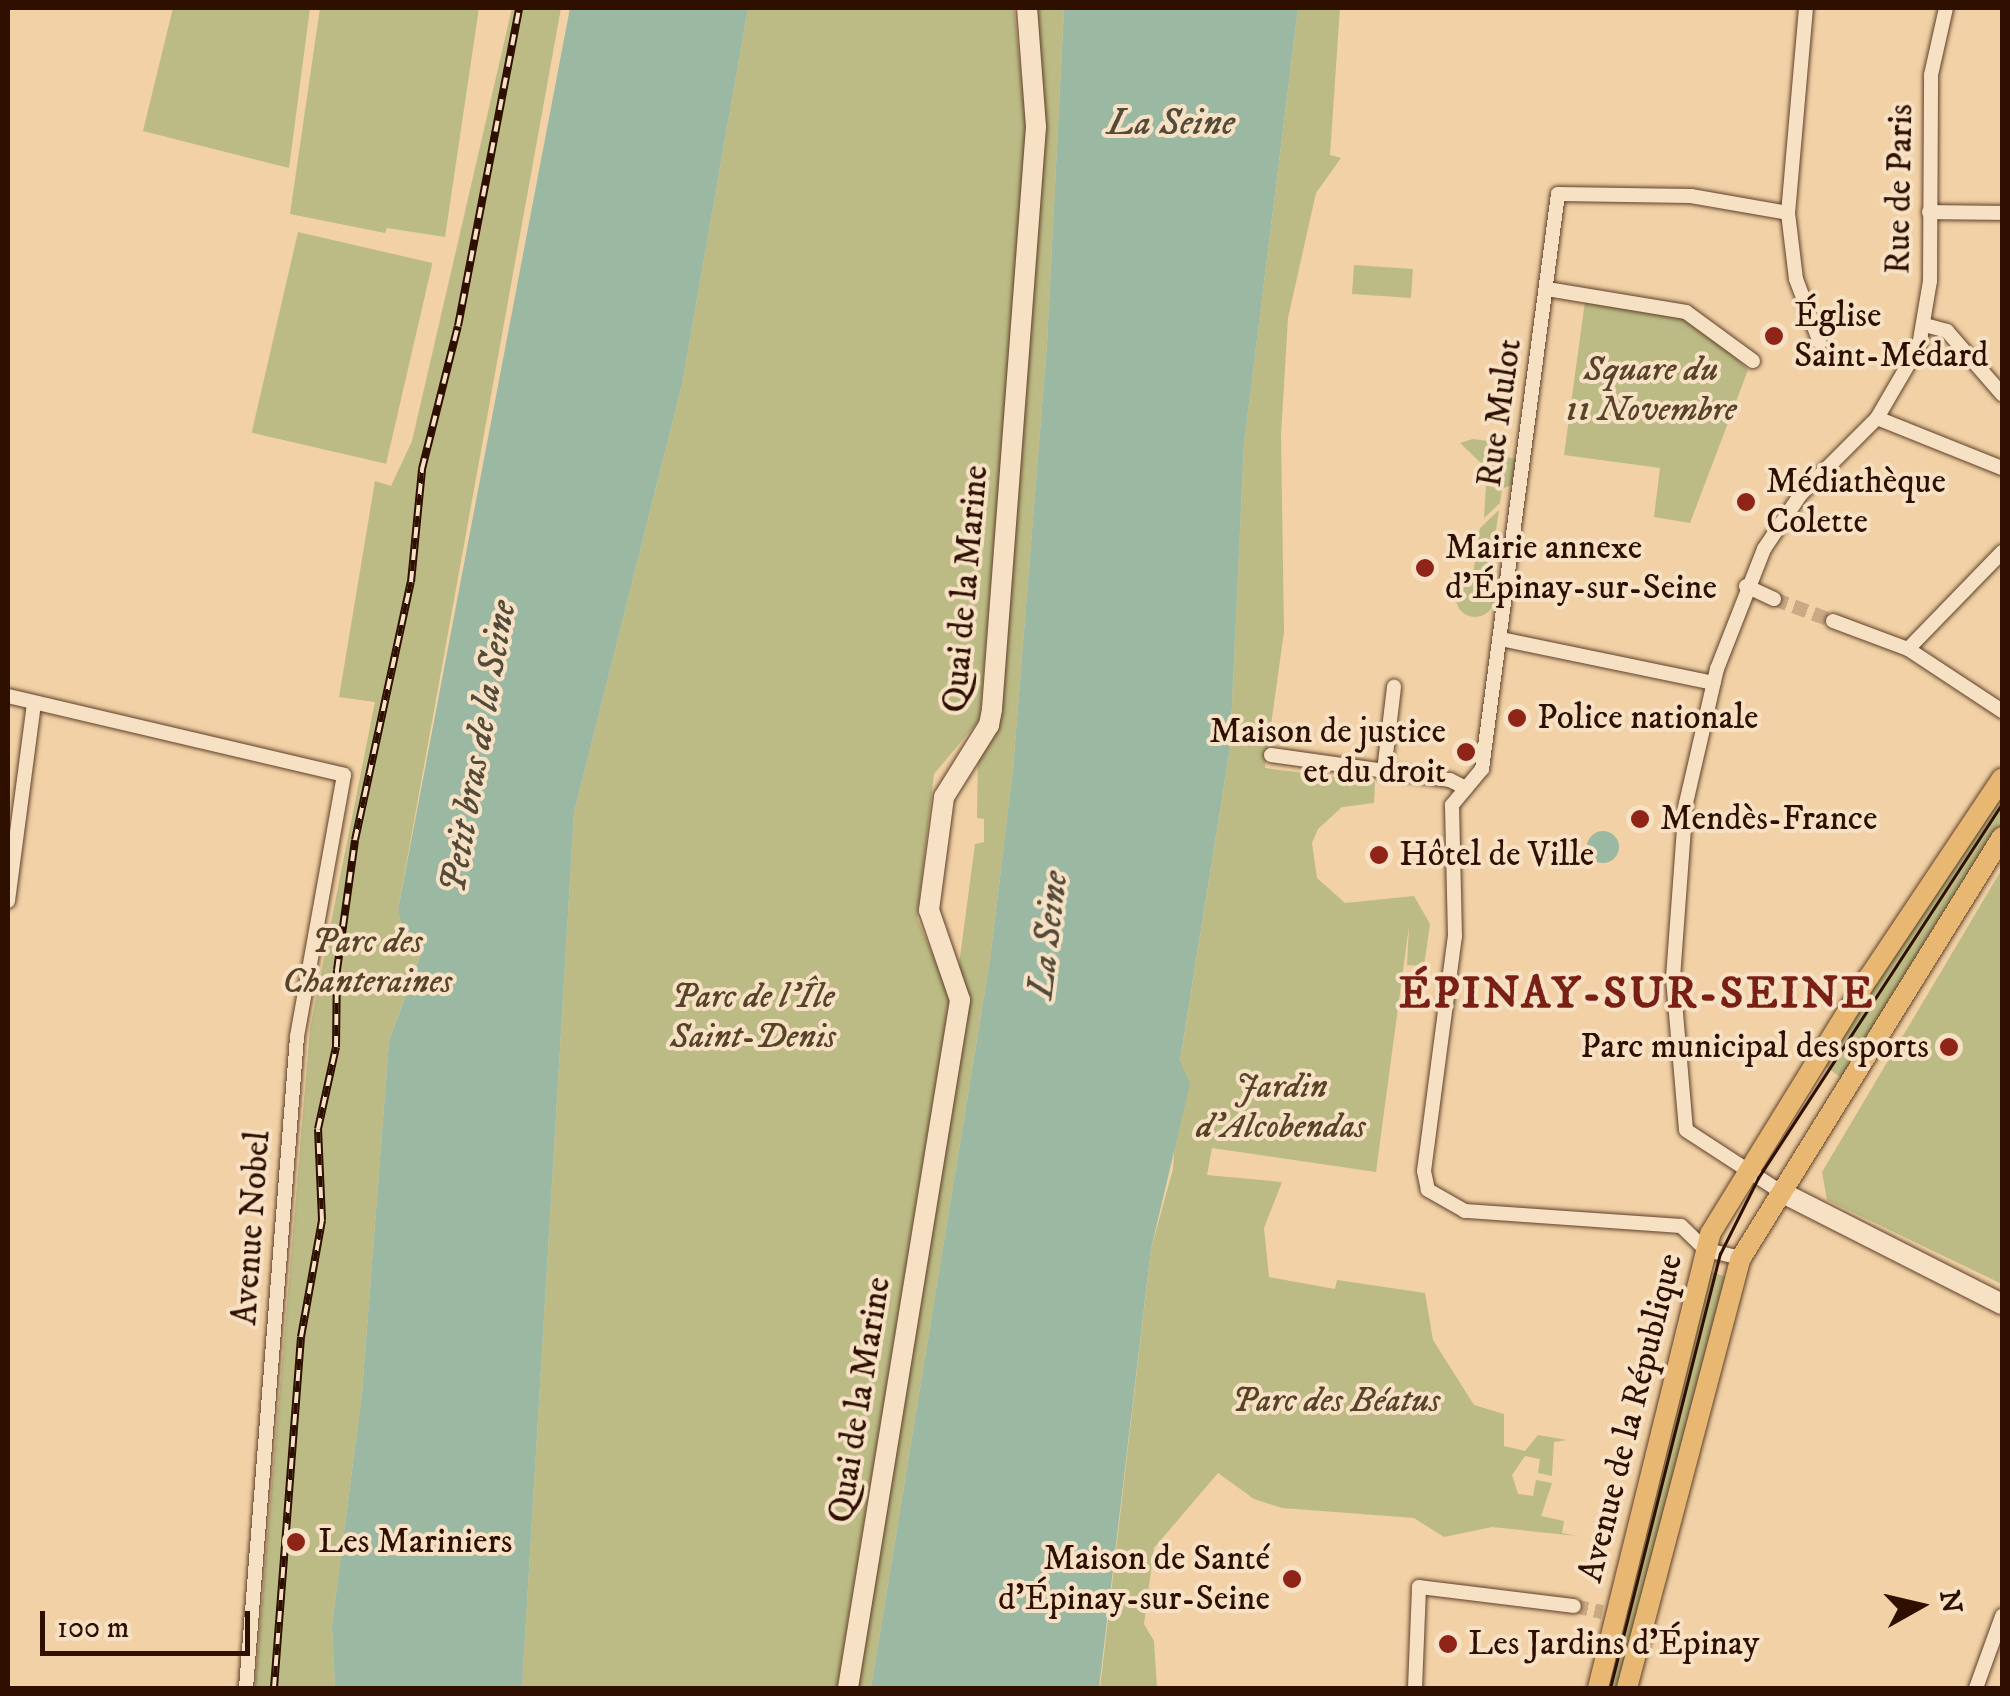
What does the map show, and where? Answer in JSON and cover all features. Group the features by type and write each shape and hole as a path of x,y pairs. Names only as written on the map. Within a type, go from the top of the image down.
{"main road":[{"name":"Avenue de la République","path":"1598,1688 1609,1613 1706,1250 1746,1170 2002,778"},
{"name":"Avenue de la République","path":"1627,1688 1741,1258 2002,837"}],"street":[{"name":"Quai de la Marine","path":"848,1688 960,1000 929,910 944,797 989,725 992,709 1035,152 1027,8"},
{"path":"1806,8 1788,213 1796,279 1820,343"},
{"name":"Rue de Paris","path":"1746,1170 1686,1130 1675,1009 1680,846 1713,683 1746,586 1801,494 1878,418 1908,369 1924,324 1931,75 1946,8"},
{"name":"Rue Mulot","path":"1706,1250 1682,1226 1465,1211 1428,1190 1424,1172 1455,936 1452,806 1482,770 1558,194 1691,196 1788,213"},
{"path":"1929,212 2002,213"},
{"path":"1547,289 1686,312 1753,361"},
{"path":"1924,324 1947,332 2002,394"},
{"path":"1878,418 2002,468"},
{"path":"1908,649 2002,552"},
{"path":"1746,586 1774,599"},
{"path":"1832,621 1908,649 2002,711"},
{"path":"1501,639 1713,683"},
{"path":"1384,770 1394,688"},
{"path":"8,696 34,703 8,901"},
{"name":"Avenue Nobel","path":"34,703 344,775 297,1037 246,1688"},
{"path":"1271,755 1384,770 1466,788"},
{"path":"1746,1170 1781,1192 2002,1304"},
{"path":"1706,1250 1741,1258"},
{"path":"1415,1688 1420,1586 1574,1606"},
{"path":"1976,1688 2002,1616"}],"green space":[{"path":"173,8 310,8 289,168 143,131"},
{"path":"320,8 479,8 445,237 387,228 385,233 290,214"},
{"name":"Parc des Chanteraines","path":"512,8 561,8 398,910 421,952 389,1041 362,1393 332,1626 335,1688 255,1688 310,1028 375,702 339,697 375,481 391,486 412,441"},
{"name":"Parc de l'Île Saint-Denis","path":"748,8 1014,8 1027,131 980,719 934,774 917,918 950,996 837,1688 522,1688 574,813 682,384"},
{"path":"1034,8 1064,8 1047,344 1013,769 990,960 871,1688 854,1688 966,1002 959,965 975,844 984,842 984,819 977,818 978,751 990,735"},
{"path":"1298,8 1340,8 1330,155 1341,158 1316,193 1288,318 1281,435 1284,632 1265,768 1375,782 1374,803 1342,807 1318,829 1312,843 1317,878 1345,903 1414,896 1430,924 1424,966 1407,965 1409,926 1376,1172 1212,1148 1207,1175 1282,1182 1264,1228 1269,1277 1335,1289 1337,1280 1425,1293 1433,1340 1474,1405 1504,1414 1504,1446 1525,1451 1538,1435 1567,1440 1554,1442 1552,1476 1538,1473 1540,1459 1525,1456 1512,1475 1518,1494 1533,1496 1536,1480 1552,1483 1541,1516 1564,1521 1562,1533 1577,1536 1492,1527 1444,1537 1414,1518 1282,1508 1254,1499 1218,1473 1154,1548 1144,1624 1154,1641 1157,1688 1100,1688 1151,1249 1173,1169 1180,1062 1230,748 1244,444"},
{"path":"298,232 432,263 386,464 252,433"},
{"path":"1354,265 1413,269 1411,298 1352,294"},
{"name":"Square du 11 Novembre","path":"1585,301 1696,320 1748,370 1690,523 1654,517 1660,468 1564,455"},
{"path":"1473,439 1505,443 1507,457 1516,459 1514,484 1502,489 1500,503 1484,518 1487,469 1460,443"},
{"path":"1499,510 1489,577 1473,575 1480,528"},
{"path":"1475,579 1489,584 1494,598 1489,612 1475,617 1461,612 1456,598 1461,584"},
{"path":"2002,788 2002,824 1843,1079 1822,1064"},
{"name":"Parc municipal des sports","path":"2002,869 2002,1284 1827,1200 1822,1172"},
{"path":"1705,1270 1727,1277 1621,1688 1605,1688"}],"water":[{"name":"Petit bras de la Seine","path":"570,8 748,8 682,384 574,813 522,1688 335,1688 332,1626 362,1393 389,1041 421,953 409,948 398,910"},
{"name":"La Seine","path":"1064,8 1298,8 1244,444 1230,748 1180,1061 1190,1084 1151,1249 1099,1688 871,1688 990,960 1013,769 1047,344"},
{"path":"1603,831 1614,836 1619,847 1614,858 1603,863 1592,858 1587,847 1592,836"}],"tunnel":[{"path":"1774,599 1833,621"},
{"path":"1574,1606 1602,1612"}],"tram line":[{"path":"1610,1688 1720,1254 1758,1178 2002,803"}],"railway":[{"path":"274,1688 301,1337 322,1220 318,1129 336,1047 337,970 355,840 411,582 422,469 458,326 519,8"}],"place":[{"name":"Église Saint-Médard","path":"1774,336"},
{"name":"Médiathèque Colette","path":"1746,502"},
{"name":"Mairie annexe d'Épinay-sur-Seine","path":"1425,568"},
{"name":"Police nationale","path":"1517,718"},
{"name":"Maison de justice et du droit","path":"1466,752"},
{"name":"Mendès-France","path":"1640,819"},
{"name":"Hôtel de Ville","path":"1379,855"},
{"name":"Parc municipal des sports","path":"1949,1047"},
{"name":"Les Mariniers","path":"296,1542"},
{"name":"Maison de Santé d'Épinay-sur-Seine","path":"1292,1579"},
{"name":"Les Jardins d'Épinay","path":"1448,1644"}],"district":[{"name":"ÉPINAY-SUR-SEINE","path":"1637,995"}],"park label":[{"name":"Jardin d'Alcobendas","path":"1281,1107"},
{"name":"Parc des Béatus","path":"1336,1401"}]}
